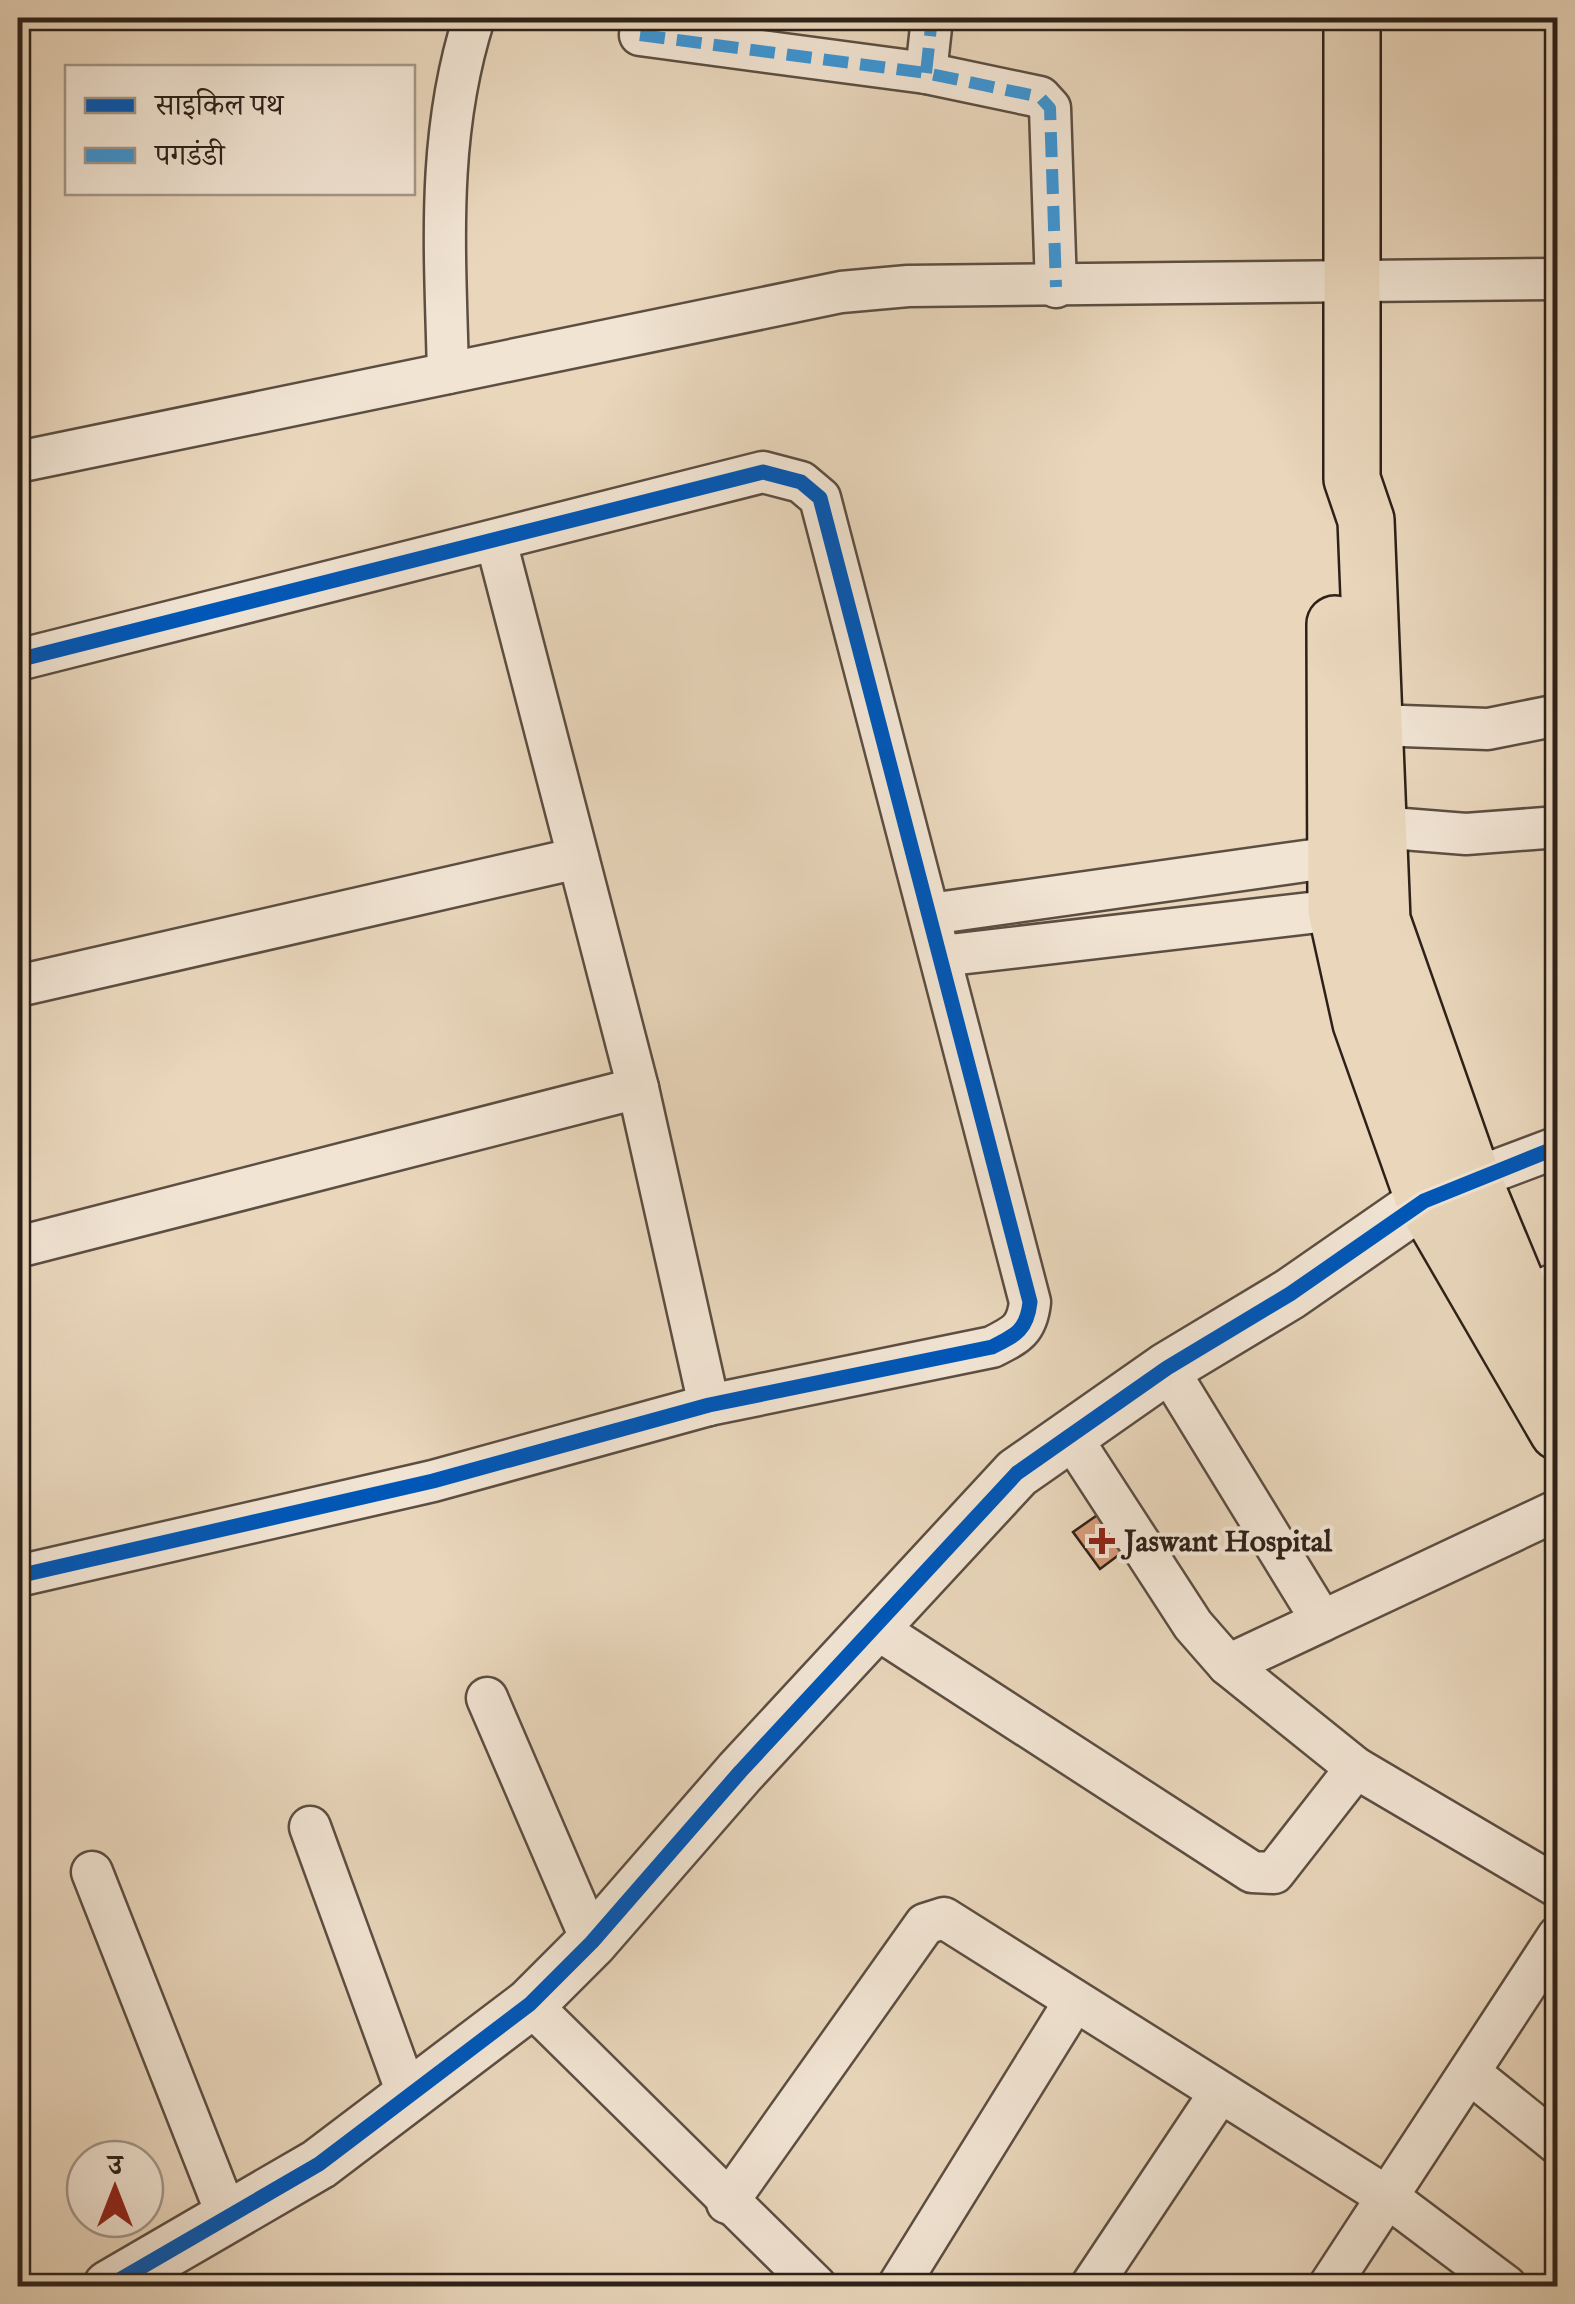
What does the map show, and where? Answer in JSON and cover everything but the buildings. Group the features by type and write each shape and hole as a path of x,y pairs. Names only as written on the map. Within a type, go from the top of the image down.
{"main road":[{"path":"1352,18 1352,479 1366,520 1382,920 1473,1179 1540,1290 1558,1355"},
{"path":"1352,479 1335,526 1335,884 1360,1023 1424,1201 1558,1432"}],"street":[{"path":"448,373 444,168 458,70 474,18"},
{"path":"926,73 932,18"},
{"path":"640,35 926,73 1026,90 1047,102 1056,287"},
{"path":"18,462 842,292 908,286 1558,279"},
{"path":"18,660 763,472 801,482 820,498 1030,1302 1028,1322 1020,1332 992,1346 709,1405 433,1480 18,1576"},
{"path":"496,541 638,1088 709,1405"},
{"path":"1374,725 1488,729 1558,715"},
{"path":"1378,826 1466,834 1558,827"},
{"path":"18,986 578,858"},
{"path":"930,914 1335,884"},
{"path":"941,956 1335,884"},
{"path":"18,1247 638,1088"},
{"path":"109,2286 318,2164 530,2004 592,1942 991,1497 1069,1434 1167,1368 1290,1294 1424,1201 1558,1147"},
{"path":"1167,1368 1322,1621"},
{"path":"1069,1434 1178,1603 1228,1665 1356,1768 1558,1888"},
{"path":"1228,1665 1558,1510"},
{"path":"874,1627 1252,1872 1274,1873 1356,1768"},
{"path":"488,1698 592,1942"},
{"path":"310,1827 408,2096"},
{"path":"92,1872 228,2218"},
{"path":"727,2203 930,1920 944,1918 1389,2198 1506,2286"},
{"path":"1329,2286 1558,1936"},
{"path":"898,2286 1074,2002"},
{"path":"530,2004 727,2203 816,2286"},
{"path":"1470,2073 1558,2144"},
{"path":"1091,2286 1219,2094"}],"marked path":[{"path":"926,73 932,18"},
{"path":"640,35 926,73 1040,97 1050,108 1056,287"}],"cycle path":[{"path":"18,660 763,472 801,482 820,498 1030,1302 1019,1330 992,1347 709,1405 433,1481 18,1576"},
{"path":"109,2286 319,2164 530,2004 592,1942 740,1772 1017,1473 1167,1368 1290,1294 1424,1201 1558,1147"}],"place":[{"name":"Jaswant Hospital","path":"1102,1541"}]}
